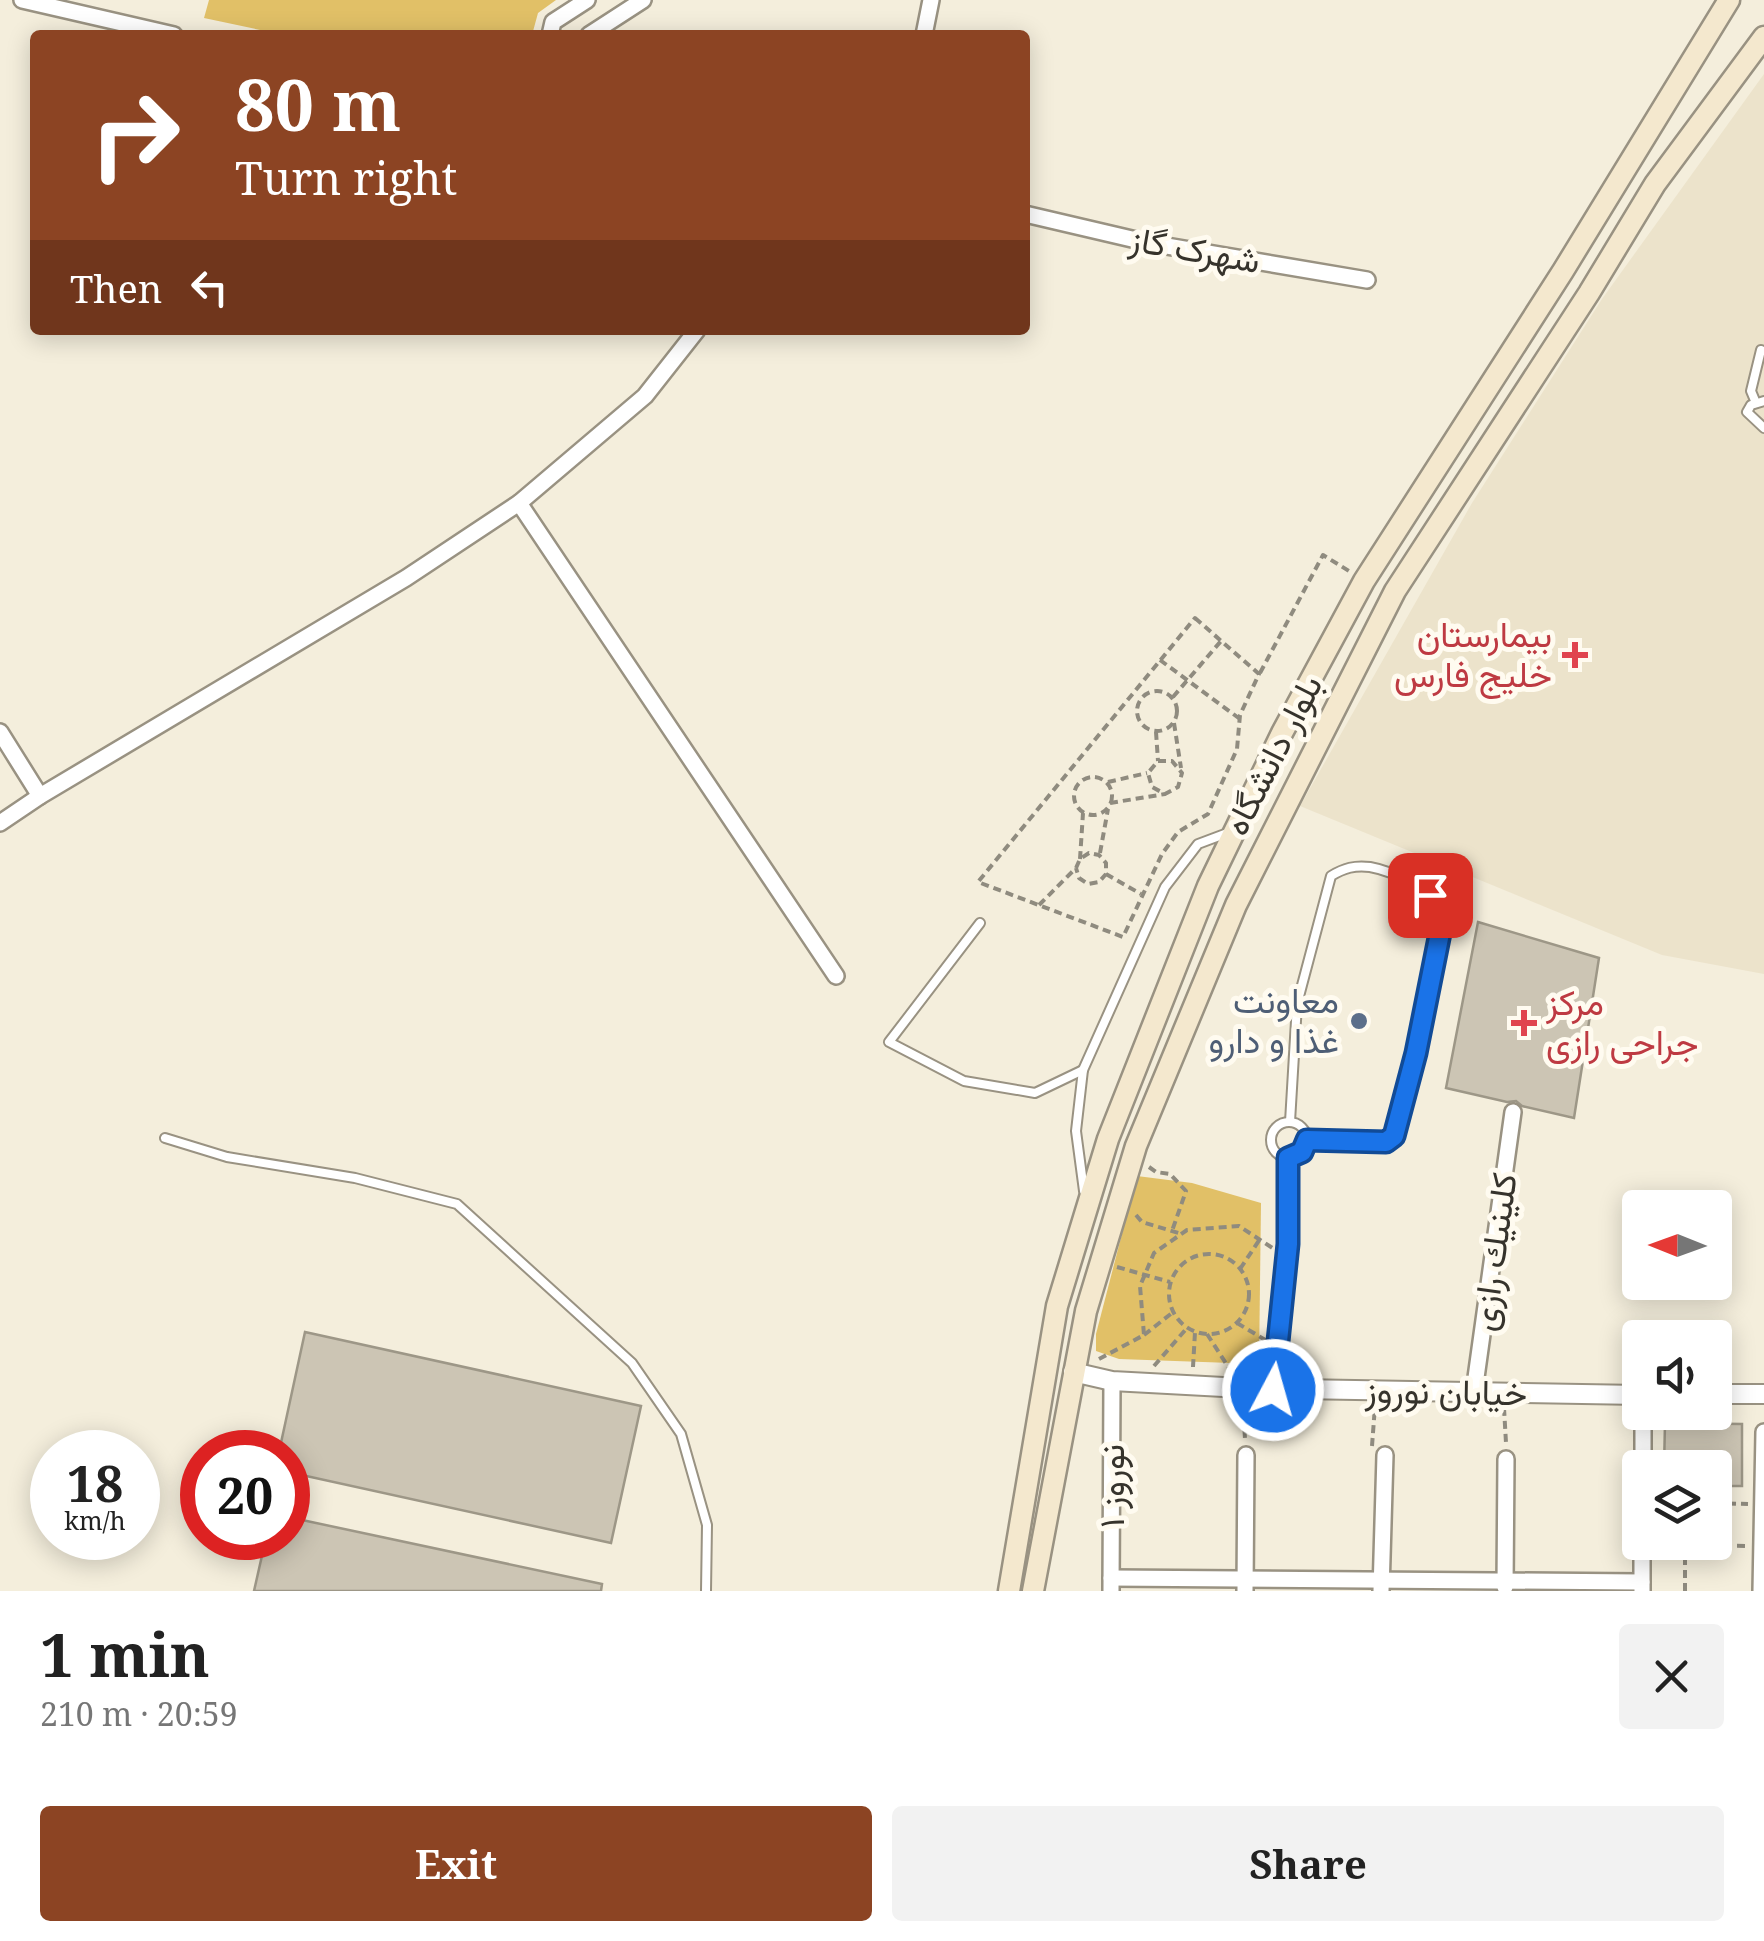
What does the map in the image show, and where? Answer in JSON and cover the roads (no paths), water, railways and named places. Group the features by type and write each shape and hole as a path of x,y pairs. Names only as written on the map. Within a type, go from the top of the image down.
{"main road":[{"name":"بلوار دانشگاه","path":"1009,1591 1050,1338 1108,1138 1208,886 1282,733 1364,580 1563,272 1728,0"},
{"name":"بلوار دانشگاه","path":"1033,1591 1073,1372 1100,1262 1134,1154 1236,905 1395,590 1589,294 1655,184 1764,37"},
{"path":"1563,272 1589,294"}],"street":[{"path":"22,0 152,30"},
{"path":"551,30 553,22 587,0"},
{"path":"597,30 643,0"},
{"path":"925,30 931,0"},
{"name":"شهرک گاز","path":"1030,215 1149,243 1367,280"},
{"path":"0,823 390,588 519,503 645,396 693,335"},
{"path":"519,503 836,976"},
{"path":"0,732 40,796"},
{"name":"كلينيك رازی","path":"1474,1392 1513,1112"},
{"name":"خیابان نوروز","path":"1073,1372 1112,1381 1273,1390 1622,1395"},
{"name":"نوروز ۱","path":"1111,1585 1112,1381"},
{"path":"1732,1394 1764,1394"},
{"path":"1762,1588 1764,1432"},
{"path":"1246,1455 1246,1585"},
{"path":"1382,1586 1385,1455"},
{"path":"1505,1586 1506,1459"},
{"path":"1111,1585 1642,1586 1642,1560"}],"lane":[{"path":"1761,350 1751,391 1760,402 1748,412 1764,428"},
{"path":"1087,1208 1076,1131 1083,1070 1165,888 1198,844 1234,831"},
{"path":"1290,1122 1296,1004 1331,876 1350,867 1370,868 1430,895 1444,913 1402,1117 1394,1136 1388,1141 1307,1140"},
{"path":"980,924 889,1042 964,1081 1035,1093 1083,1070"},
{"path":"1290,1122 1301,1126 1307,1140 1302,1152 1288,1158 1276,1152 1271,1141 1279,1125 1290,1122"},
{"path":"165,1138 227,1156 356,1178 457,1204 632,1363 680,1434 707,1525 706,1591"},
{"path":"1273,1390 1286,1258 1288,1158"}],"place":[{"name":"بیمارستان خلیج فارس","path":"1575,655"},
{"name":"معاونت غذا و دارو","path":"1359,1021"},
{"name":"مرکز جراحی رازی","path":"1524,1023"}]}
